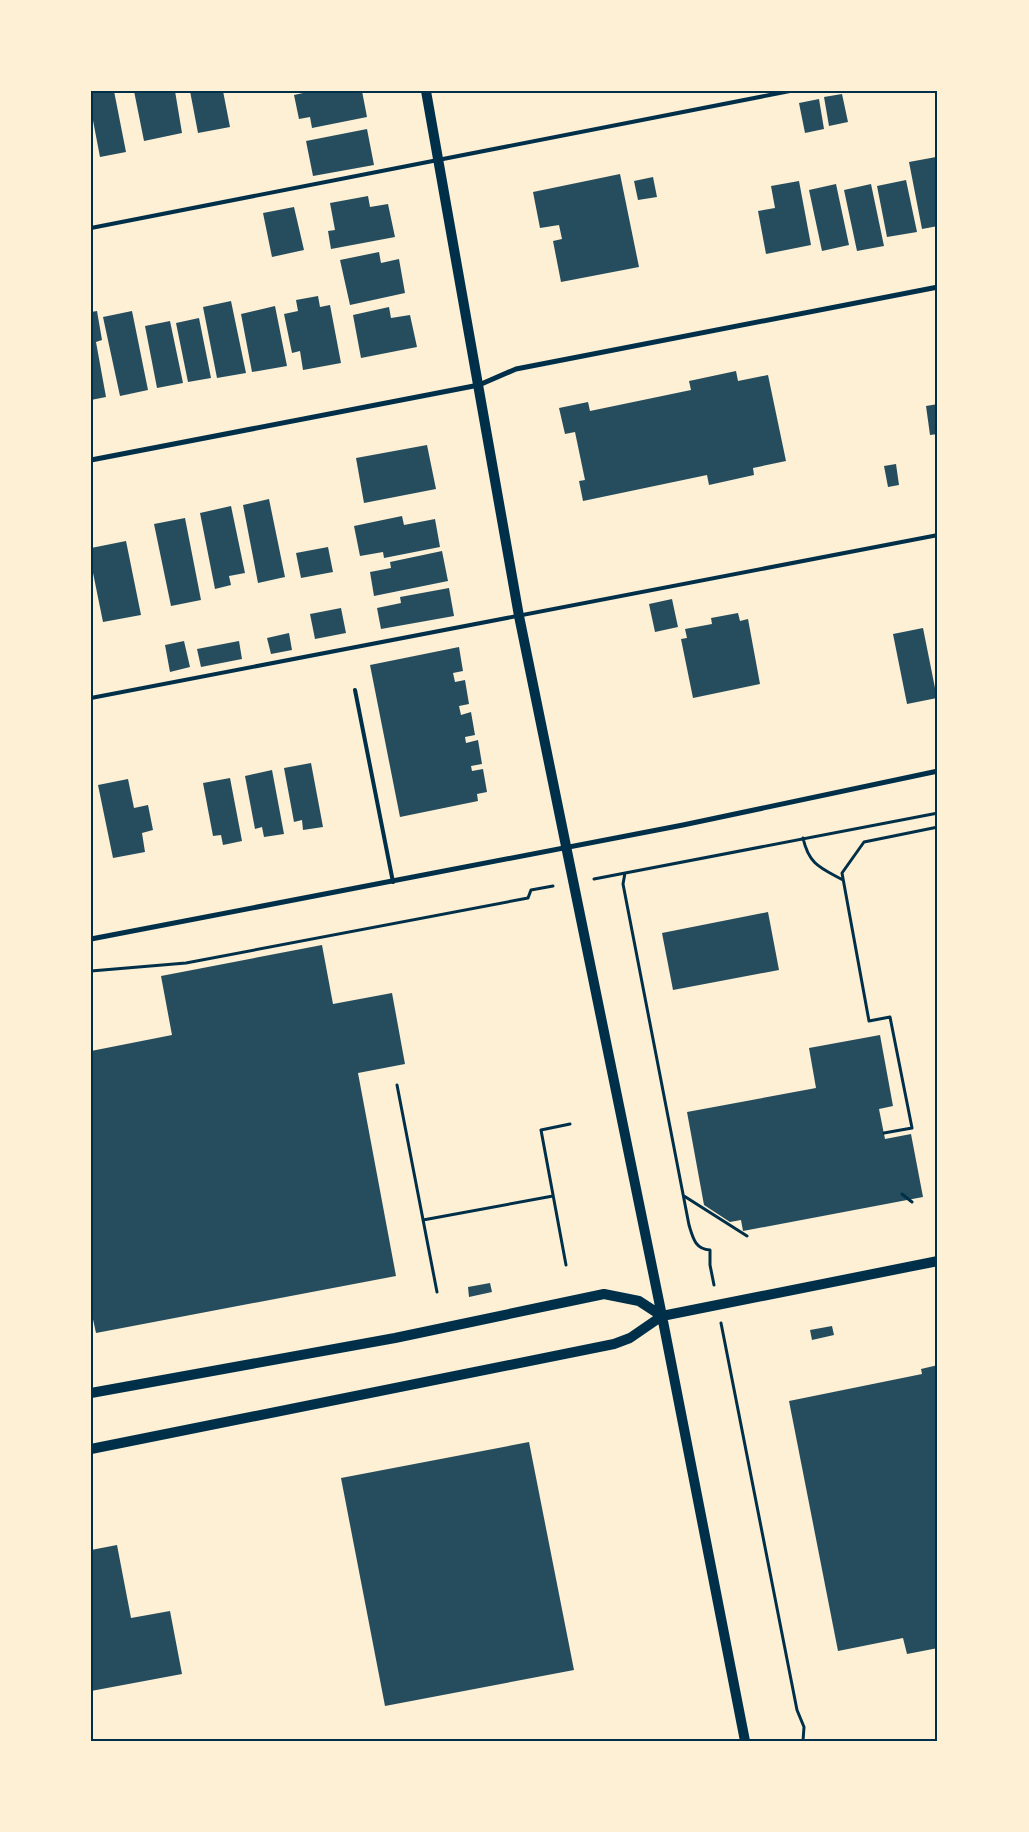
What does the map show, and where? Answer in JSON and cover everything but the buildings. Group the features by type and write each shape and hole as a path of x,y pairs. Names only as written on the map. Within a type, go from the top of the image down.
{"main road":[{"path":"426,91 519,616 565,849 662,1316 745,1741"},
{"path":"91,1449 614,1344 630,1338 662,1316 938,1260"},
{"path":"91,1394 395,1338 604,1294 639,1301 662,1316"}],"street":[{"path":"91,460 479,385 516,369 938,287"},
{"path":"91,940 565,849 938,771"}],"lane":[{"path":"91,228 790,91"},
{"path":"91,698 938,535"},
{"path":"355,690 393,882"}],"path":[{"path":"619,874 938,813"},
{"path":"884,1133 912,1128 890,1017 869,1021 842,873 864,842 938,827"},
{"path":"804,838 806,850 813,863 843,881"},
{"path":"625,873 623,884 684,1196 694,1241 700,1248 710,1250 710,1265"},
{"path":"91,970 186,963 528,898 531,890"},
{"path":"397,1085 437,1292"},
{"path":"566,1265 541,1130 570,1124"},
{"path":"902,1194 912,1202"},
{"path":"423,1220 553,1196"},
{"path":"684,1196 747,1236"},
{"path":"723,1335 796,1710 804,1726 802,1733 804,1741"}]}
